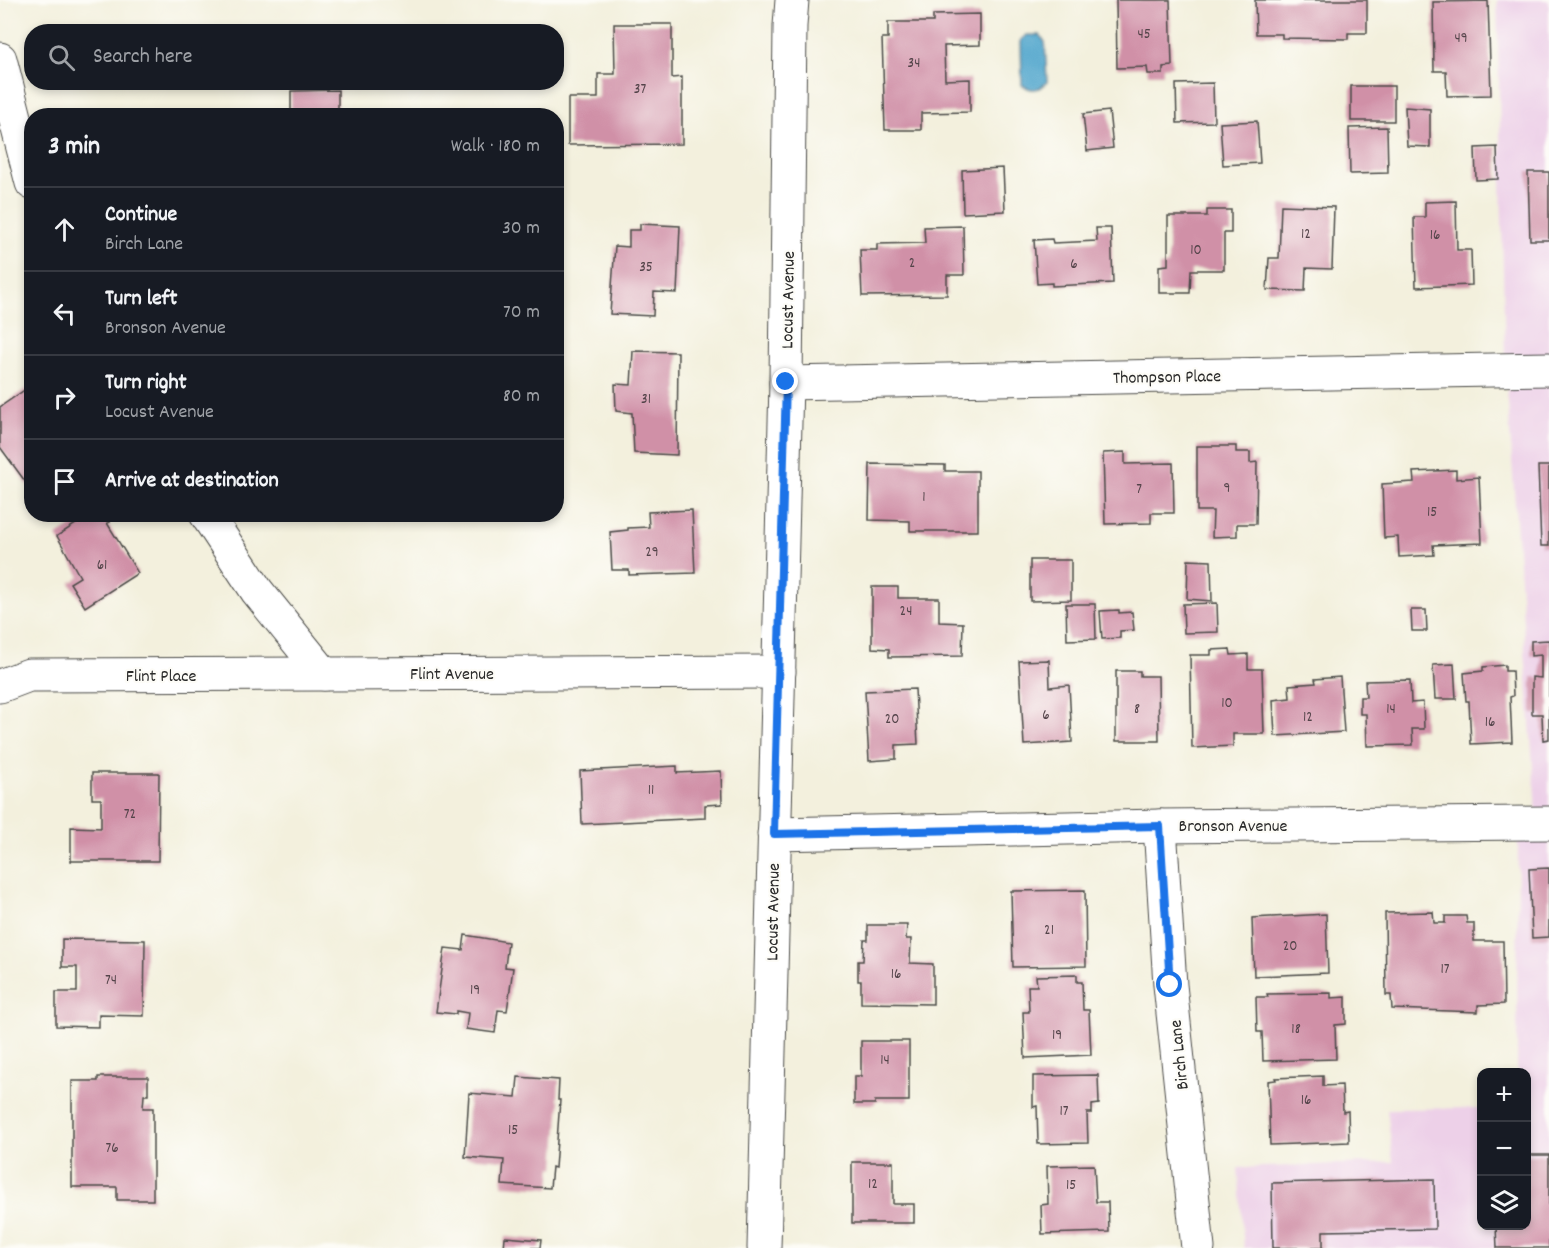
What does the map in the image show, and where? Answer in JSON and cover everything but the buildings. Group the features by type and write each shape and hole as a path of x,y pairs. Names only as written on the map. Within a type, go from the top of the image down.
{"street":[{"name":"Locust Avenue","path":"764,1248 786,382 792,0"},
{"path":"0,59 24,152"},
{"name":"Thompson Place","path":"786,382 1549,369"},
{"path":"211,522 257,591 324,674"},
{"name":"Flint Avenue","path":"324,674 779,672"},
{"name":"Flint Place","path":"0,687 29,675 324,674"},
{"name":"Bronson Avenue","path":"774,834 1160,826 1549,823"},
{"name":"Birch Lane","path":"1160,826 1170,985 1198,1248"}],"shaded area":[{"path":"1497,0 1549,0 1549,1248 1244,1248 1238,1168 1393,1162 1387,1109 1477,1108 1477,1230 1531,1230 1531,1068 1517,1068 1518,812 1536,811 1505,359"}],"water":[{"path":"1027,35 1040,35 1045,42 1047,82 1035,89 1022,85 1021,40"}],"route":[{"path":"786,382 774,834 1160,826 1170,985"}]}
